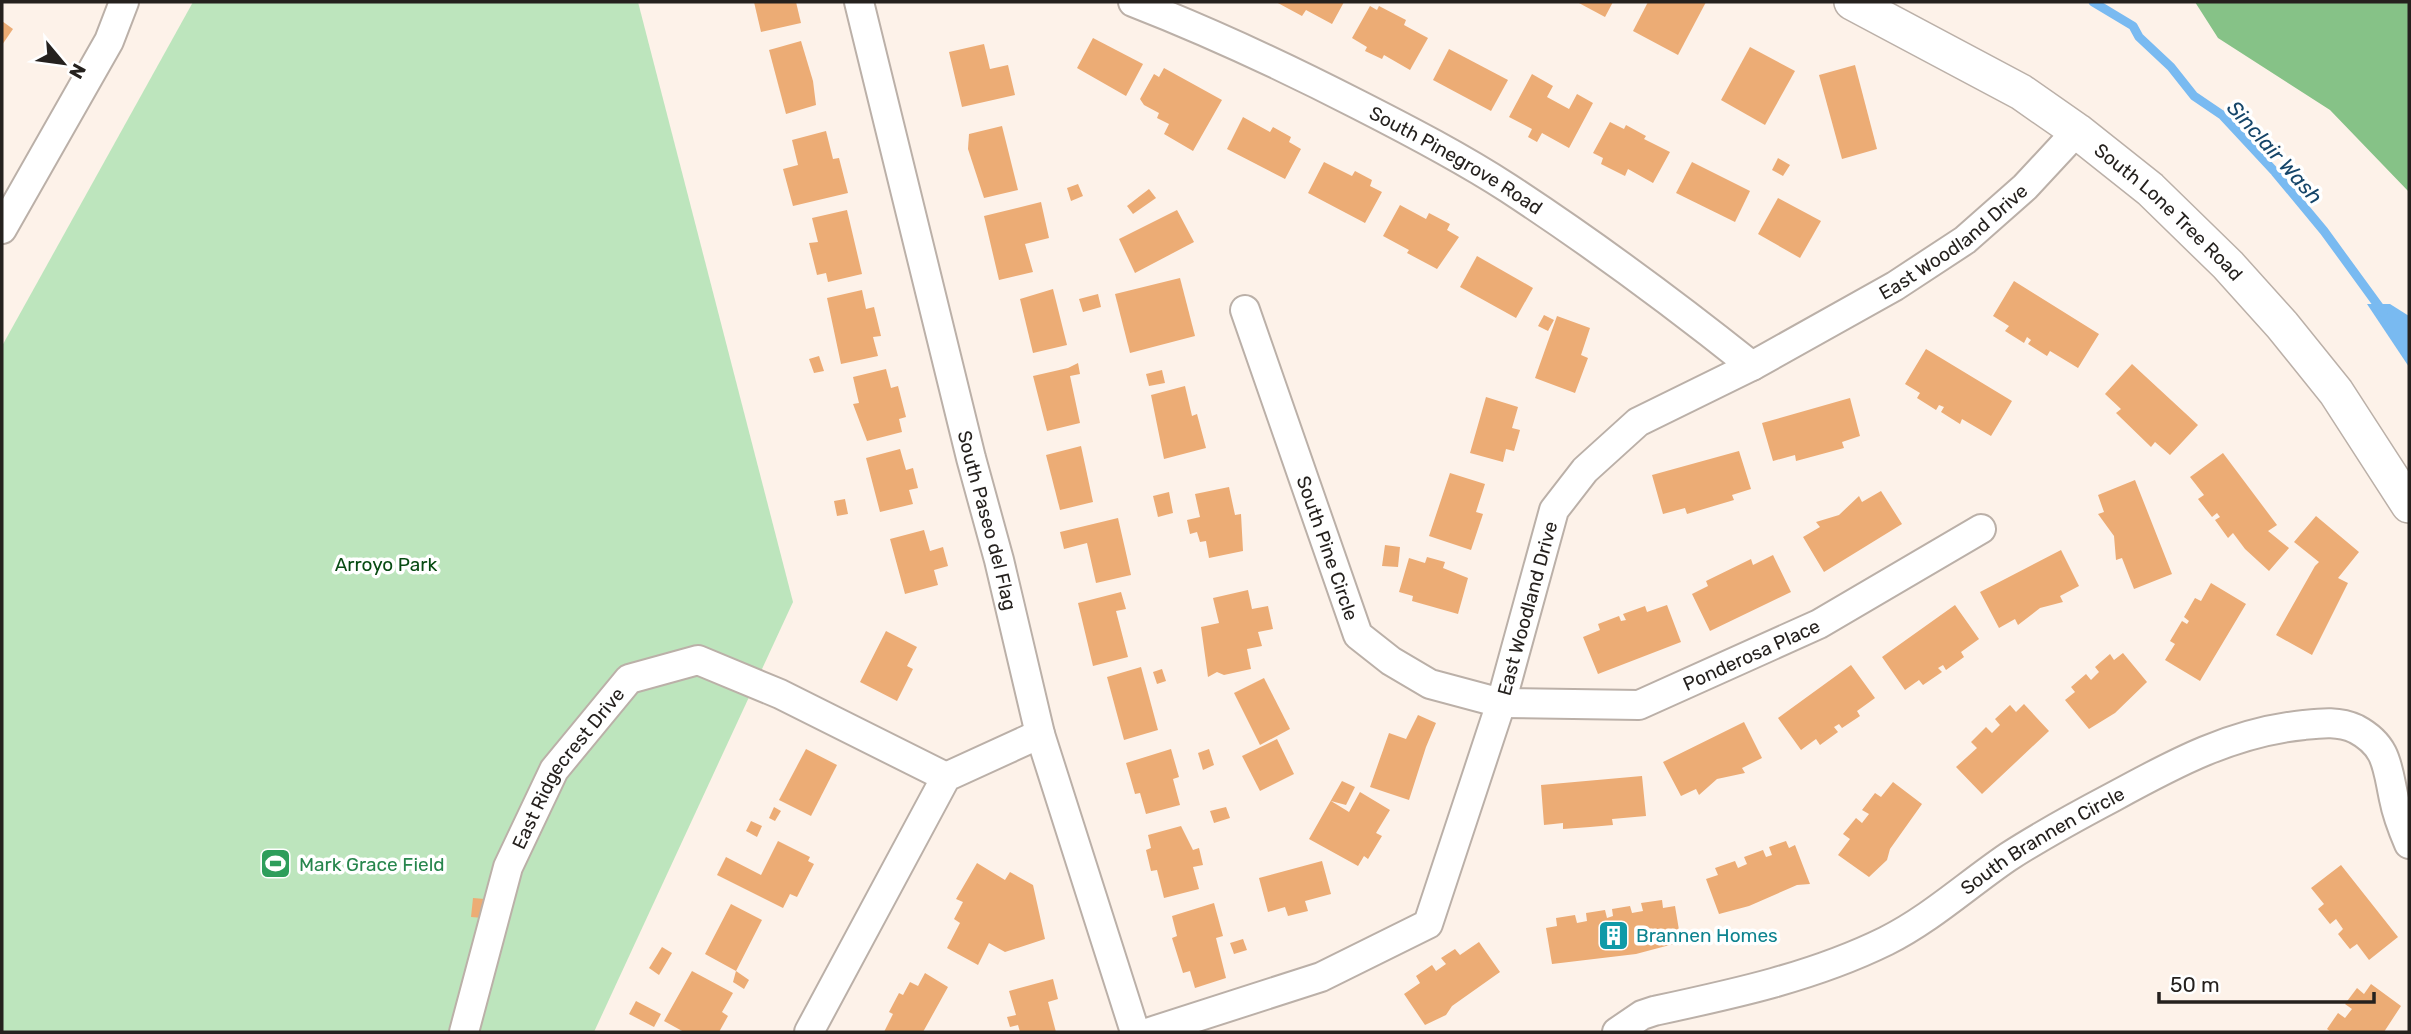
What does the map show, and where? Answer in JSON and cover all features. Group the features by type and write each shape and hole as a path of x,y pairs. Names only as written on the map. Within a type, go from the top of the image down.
{"main road":[{"name":"South Lone Tree Road","path":"1852,2 2021,92 2077,131 2150,189 2228,265 2282,325 2336,392 2409,505"}],"street":[{"path":"2,229 109,41 124,2"},
{"name":"South Paseo del Flag","path":"860,2 1040,734 1135,1032"},
{"name":"South Pinegrove Road","path":"1133,2 1296,72 1429,141 1506,187 1598,249 1666,298 1752,366"},
{"name":"East Woodland Drive","path":"1150,1032 1321,977 1428,924 1501,703 1554,510 1585,470 1638,422 1752,366 1895,286 1965,240 2025,187 2077,131"},
{"name":"South Pine Circle","path":"1245,310 1358,635 1391,661 1430,684 1501,703"},
{"name":"Ponderosa Place","path":"1501,703 1639,705 1819,624 1981,529"},
{"name":"East Ridgecrest Drive","path":"464,1032 508,867 554,770 629,679 698,660 780,694 946,777"},
{"name":"South Brannen Circle","path":"1617,1032 1642,1015 1654,1011 1791,978 1859,954 1921,921 2004,860 2067,822 2164,769 2255,732 2277,727 2335,723 2346,725 2368,737 2384,755 2388,764 2397,811 2409,844"},
{"path":"809,1032 946,777 1040,734"}],"green space":[{"name":"Arroyo Park","path":"193,2 638,2 793,602 594,1032 2,1032 2,346"},
{"path":"2195,2 2409,2 2409,192 2330,110 2218,38"}],"water":[{"path":"2367,304 2390,304 2409,316 2409,367"}],"building":[{"path":"754,2 796,2 801,23 761,32"},
{"path":"1276,2 1344,2 1332,24 1306,10 1302,16"},
{"path":"1577,2 1613,2 1605,17"},
{"path":"1648,2 1706,2 1678,55 1633,31"},
{"path":"1370,6 1377,10 1379,6 1406,20 1404,25 1428,38 1410,70 1384,55 1382,59 1365,51 1367,47 1352,38"},
{"path":"2,21 13,29 2,45"},
{"path":"1093,38 1143,64 1126,96 1077,68"},
{"path":"801,41 813,81 816,105 786,114 769,50"},
{"path":"984,44 990,69 1008,65 1015,95 962,107 949,52"},
{"path":"1750,47 1795,71 1765,125 1721,100"},
{"path":"1449,49 1508,80 1491,111 1433,80"},
{"path":"1855,65 1877,149 1842,159 1819,75"},
{"path":"1164,68 1222,100 1193,151 1164,134 1169,124 1157,118 1159,113 1144,105 1140,99 1154,74 1159,77"},
{"path":"1532,74 1553,86 1547,97 1569,109 1577,94 1593,103 1569,148 1542,133 1537,142 1528,137 1532,129 1509,117"},
{"path":"1243,117 1270,132 1273,127 1291,137 1289,142 1301,149 1285,179 1227,149"},
{"path":"1610,122 1624,129 1626,125 1646,136 1644,139 1670,152 1653,183 1628,169 1625,176 1601,164 1603,158 1593,153"},
{"path":"1002,126 1018,190 984,198 968,149 969,134"},
{"path":"826,131 833,159 839,158 848,193 793,206 783,169 798,165 792,140"},
{"path":"1778,158 1790,165 1783,176 1772,170"},
{"path":"1324,162 1352,176 1355,171 1372,180 1370,186 1382,192 1365,223 1308,193"},
{"path":"1692,162 1750,191 1735,222 1676,193"},
{"path":"1078,184 1083,196 1071,201 1067,188"},
{"path":"1149,189 1156,198 1133,214 1127,206"},
{"path":"1778,198 1821,221 1800,258 1758,234"},
{"path":"1041,202 1049,238 1025,244 1033,272 999,280 984,216"},
{"path":"1400,205 1426,219 1429,213 1450,224 1447,230 1459,237 1437,269 1383,236"},
{"path":"847,210 862,274 828,282 826,273 817,275 809,243 818,242 812,218"},
{"path":"1177,210 1194,242 1135,273 1119,239"},
{"path":"1477,256 1533,288 1516,318 1460,287"},
{"path":"1180,278 1195,336 1130,353 1115,294"},
{"path":"2014,281 2099,334 2078,368 2050,351 2047,356 2028,344 2031,340 2027,337 2024,343 2005,331 2009,326 1993,316"},
{"path":"1053,289 1067,345 1033,353 1020,299"},
{"path":"862,290 866,309 874,307 881,336 873,337 878,356 841,364 827,298"},
{"path":"1098,294 1101,307 1083,312 1079,299"},
{"path":"1544,315 1554,320 1548,331 1538,326"},
{"path":"1557,316 1590,328 1581,355 1588,358 1575,393 1535,378"},
{"path":"1926,349 2012,401 1991,436 1962,419 1960,424 1941,412 1944,407 1939,405 1936,410 1917,398 1920,393 1905,384"},
{"path":"819,356 824,371 814,373 809,359"},
{"path":"1078,363 1080,374 1070,376 1080,423 1047,431 1033,376"},
{"path":"2132,364 2198,425 2170,455 2155,442 2151,447 2116,413 2121,409 2105,394"},
{"path":"886,369 891,388 898,386 906,417 899,419 902,432 867,441 853,404 859,403 853,377"},
{"path":"1162,370 1165,383 1149,386 1146,374"},
{"path":"1185,386 1192,416 1197,414 1206,448 1164,459 1151,395"},
{"path":"1486,397 1518,407 1512,428 1520,430 1514,451 1506,449 1503,462 1470,453"},
{"path":"1850,398 1860,436 1842,442 1844,448 1796,461 1795,455 1773,461 1762,423"},
{"path":"1081,446 1093,502 1060,510 1046,455"},
{"path":"900,449 906,470 913,468 918,488 909,490 913,504 880,512 866,458"},
{"path":"1739,451 1751,489 1732,495 1734,500 1687,514 1685,508 1663,514 1652,475"},
{"path":"2223,453 2277,525 2268,531 2289,548 2269,571 2245,549 2233,533 2228,538 2215,520 2220,517 2217,513 2212,517 2198,499 2204,495 2190,477"},
{"path":"1450,473 1485,484 1476,512 1483,514 1471,550 1429,536"},
{"path":"2135,480 2172,574 2134,589 2122,558 2116,560 2114,536 2098,514 2104,512 2098,495"},
{"path":"1229,487 1235,515 1241,514 1243,551 1209,558 1206,541 1200,542 1197,532 1190,534 1187,520 1200,517 1195,494"},
{"path":"1881,491 1902,524 1824,572 1803,537 1820,527 1816,522 1839,515 1859,496 1862,502"},
{"path":"1169,492 1173,513 1158,517 1153,496"},
{"path":"845,499 848,514 837,516 834,501"},
{"path":"2316,516 2359,552 2338,578 2348,583 2312,655 2276,635 2319,562 2294,542"},
{"path":"1118,518 1131,575 1096,583 1087,543 1064,549 1060,532"},
{"path":"924,530 930,551 943,547 948,566 934,570 938,585 905,594 890,539"},
{"path":"1385,545 1400,547 1398,567 1382,566"},
{"path":"2061,550 2079,586 2060,596 2063,602 2040,608 2018,625 2015,619 1999,628 1980,592"},
{"path":"1773,555 1791,592 1710,631 1692,594 1708,586 1706,581 1751,559 1753,565"},
{"path":"1427,557 1445,562 1443,568 1468,578 1458,614 1412,601 1413,596 1399,592 1409,558 1425,563"},
{"path":"2211,583 2246,604 2200,681 2165,660 2175,644 2170,641 2182,621 2187,624 2189,621 2184,617 2195,598 2201,601"},
{"path":"1248,590 1252,609 1268,606 1273,629 1258,632 1262,646 1247,649 1251,669 1224,675 1217,672 1208,677 1201,627 1219,623 1213,598"},
{"path":"1121,592 1126,609 1116,611 1128,657 1093,666 1078,603"},
{"path":"1667,605 1681,642 1598,674 1583,637 1600,630 1598,624 1619,616 1621,621 1626,620 1623,614 1645,606 1647,612"},
{"path":"1955,605 1979,639 1961,652 1964,657 1946,670 1943,665 1938,668 1942,672 1923,685 1919,680 1905,690 1882,657"},
{"path":"886,631 917,647 907,666 913,669 897,701 860,682"},
{"path":"2123,653 2147,682 2115,713 2089,729 2065,700 2075,692 2071,687 2086,674 2091,680 2099,672 2095,667 2110,654 2114,660"},
{"path":"1851,665 1875,698 1857,711 1860,716 1842,728 1839,724 1834,727 1838,732 1820,745 1816,739 1801,750 1778,718"},
{"path":"1141,667 1158,730 1124,740 1107,677"},
{"path":"1162,669 1166,681 1157,684 1153,672"},
{"path":"1264,678 1290,729 1260,745 1234,693"},
{"path":"2024,704 2049,731 1982,794 1956,767 1977,748 1971,742 1986,727 1992,733 2000,725 1995,719 2010,705 2016,712"},
{"path":"1418,715 1436,723 1409,800 1370,787 1389,733 1406,739"},
{"path":"1744,722 1762,758 1742,768 1745,773 1717,779 1699,795 1696,789 1681,796 1663,762"},
{"path":"1277,739 1294,774 1260,791 1242,756"},
{"path":"806,749 837,765 811,816 779,800"},
{"path":"1171,749 1179,777 1173,779 1180,805 1146,814 1140,793 1135,794 1126,763"},
{"path":"1209,749 1214,765 1203,770 1198,753"},
{"path":"1642,776 1646,816 1612,819 1613,825 1563,829 1563,823 1544,825 1541,785"},
{"path":"1342,781 1355,787 1346,805 1331,801 1349,812 1360,792 1390,810 1376,833 1382,836 1368,859 1364,856 1358,866 1309,839"},
{"path":"1893,782 1922,804 1890,849 1887,860 1869,877 1838,855 1850,839 1843,834 1856,818 1862,823 1869,814 1862,810 1875,793 1881,797"},
{"path":"774,807 781,811 775,821 769,818"},
{"path":"1226,807 1230,818 1214,823 1210,811"},
{"path":"751,821 762,826 757,837 746,831"},
{"path":"1181,826 1193,850 1199,848 1203,865 1193,867 1199,889 1164,898 1157,870 1151,871 1146,850 1151,848 1148,835"},
{"path":"778,841 810,857 808,861 814,864 797,897 790,894 783,908 717,875 726,857 761,875"},
{"name":"Brannen Homes","path":"1786,841 1789,848 1795,845 1810,884 1797,885 1749,906 1719,914 1706,879 1718,875 1715,868 1735,861 1738,868 1747,864 1744,857 1763,850 1766,857 1772,855 1769,847"},
{"path":"1322,861 1331,894 1305,901 1308,911 1288,916 1285,907 1268,912 1259,878"},
{"path":"977,863 1005,880 1010,872 1033,885 1045,939 1005,952 989,943 978,965 947,948 960,923 954,919 963,902 956,899"},
{"path":"2341,865 2398,937 2369,960 2357,944 2350,949 2338,934 2343,929 2336,919 2330,924 2318,909 2324,904 2311,888"},
{"path":"473,898 485,899 483,918 471,917"},
{"name":"Brannen Homes","path":"1662,900 1663,908 1675,906 1681,942 1636,954 1552,964 1546,928 1557,926 1556,918 1575,915 1577,923 1587,921 1586,913 1605,910 1607,918 1613,916 1612,909 1630,906 1632,913 1643,911 1641,903"},
{"path":"1214,903 1223,936 1216,938 1226,978 1195,988 1190,971 1183,973 1172,938 1177,936 1172,916"},
{"path":"731,904 762,920 736,971 705,954"},
{"path":"1243,939 1247,950 1234,954 1230,943"},
{"path":"1479,942 1500,972 1452,1006 1446,1015 1425,1025 1404,994 1420,983 1416,976 1432,965 1436,971 1446,964 1441,958 1455,949 1460,955"},
{"path":"662,947 672,953 659,975 649,968"},
{"path":"692,971 733,993 722,1012 728,1016 719,1032 684,1032 664,1021"},
{"path":"736,971 749,980 744,989 733,982"},
{"path":"925,973 948,987 923,1032 884,1032 893,1014 889,1012 899,993 903,995 910,982 918,986"},
{"path":"1053,979 1058,999 1048,1002 1056,1032 1020,1032 1018,1025 1010,1027 1007,1017 1016,1015 1009,991"},
{"path":"2371,984 2401,1006 2384,1032 2331,1032 2327,1029 2338,1013 2345,1018 2352,1009 2345,1004 2357,988 2364,994"},
{"path":"636,1001 661,1014 654,1027 629,1014"}],"waterway":[{"name":"Sinclair Wash","path":"2093,2 2133,26 2139,37 2171,67 2194,96 2222,115 2275,172 2324,231 2383,312"}],"place":[{"name":"Mark Grace Field","path":"276,864"},
{"name":"Brannen Homes","path":"1613,935"}]}
